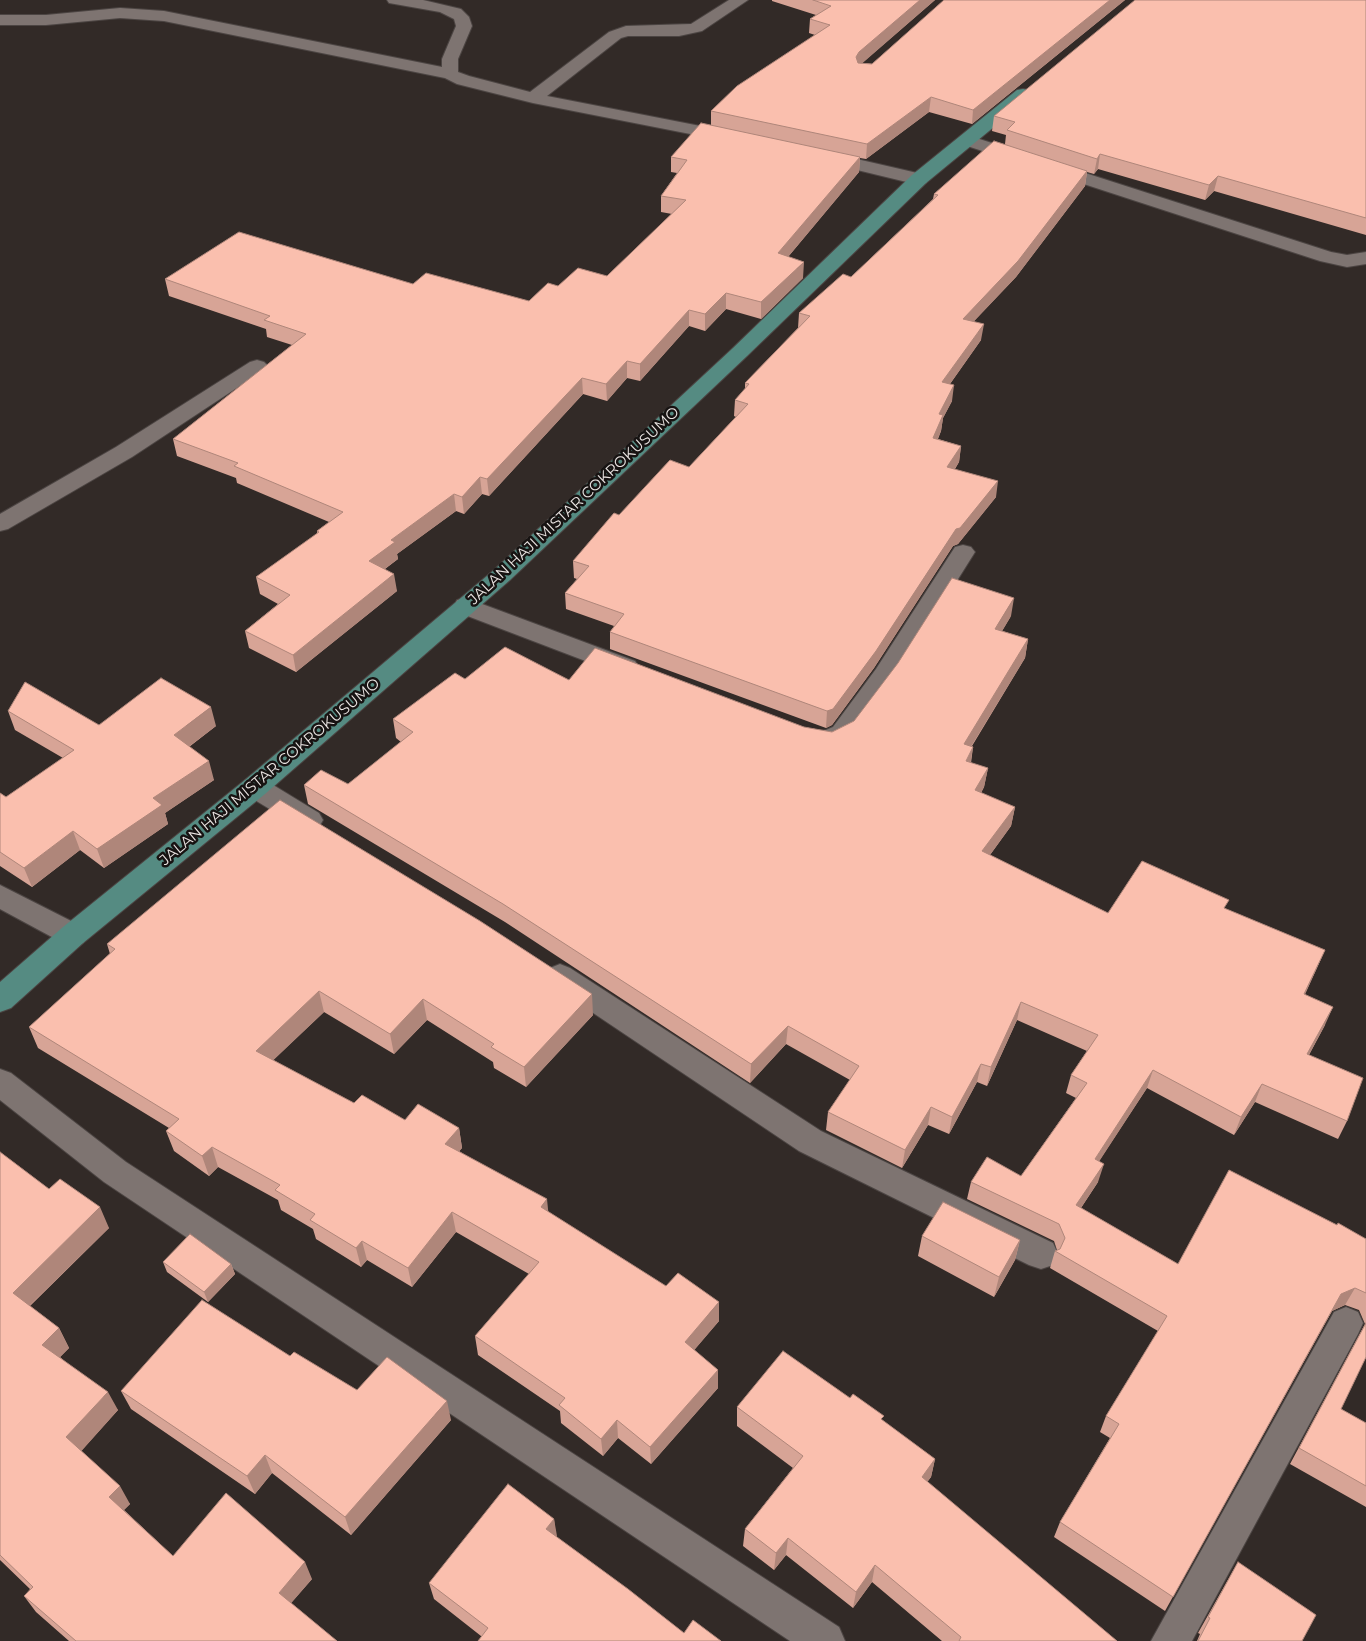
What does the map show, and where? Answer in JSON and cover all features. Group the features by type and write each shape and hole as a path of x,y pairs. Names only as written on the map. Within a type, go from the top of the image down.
{"main road":[{"name":"JALAN HAJI MISTAR COKROKUSUMO","path":"0,1000 73,935 255,787 502,575 740,352 919,179 1041,79"}],"street":[{"path":"395,0 442,8 455,12 461,17 464,26 450,59 450,74"},
{"path":"534,98 615,35 626,31 679,31 696,28 740,0"},
{"path":"0,20 46,20 120,13 164,16 450,74 473,84 534,98 752,142"},
{"path":"967,140 1327,257 1347,260 1366,258"},
{"path":"809,153 919,179"},
{"path":"0,524 124,452 257,366"},
{"path":"793,730 812,738 830,740 842,732 885,675 963,552"},
{"path":"466,606 643,674"},
{"path":"255,787 332,834"},
{"path":"0,896 73,935"},
{"path":"536,959 810,1141 1041,1254"},
{"path":"0,1082 115,1172 825,1641"},
{"path":"1171,1641 1346,1323"}],"building":[{"path":"813,0 920,0 859,52 856,57 858,63 872,64 944,0 1110,0 973,110 931,97 867,144 711,111 737,86 830,25 810,19 831,6"},
{"path":"1135,0 1366,0 1366,218 1218,176 1209,185 1100,154 1097,159 1007,130 1015,122 994,116"},
{"path":"701,123 860,157 778,253 804,262 761,302 726,293 705,314 689,310 640,364 627,361 606,384 582,378 487,479 480,477 462,497 454,494 391,540 395,542 369,561 394,574 293,655 245,631 290,595 256,577 319,532 317,531 343,512 234,466 238,463 173,439 306,334 264,320 270,316 165,279 239,232 413,284 426,273 529,301 548,283 558,286 578,268 607,276 686,200 661,196 687,160 671,157"},
{"path":"994,141 1087,171 1018,261 963,319 984,324 942,382 954,385 939,414 943,415 933,438 961,446 947,467 998,481 960,528 956,529 876,651 833,709 827,711 610,632 624,614 565,593 589,566 573,561 614,513 619,515 670,460 689,467 748,404 735,400 749,384 745,383 810,316 799,313 843,274 851,277 938,195 934,194"},
{"path":"952,578 1014,598 995,629 1028,639 964,744 973,747 966,761 988,768 975,790 1015,807 982,851 1108,913 1142,861 1229,900 1224,908 1325,950 1304,994 1333,1007 1307,1054 1363,1078 1347,1121 1262,1084 1241,1117 1153,1070 1095,1159 1104,1164 1076,1205 1178,1264 1229,1170 1337,1225 1338,1223 1366,1239 1366,1293 1355,1288 1341,1294 1173,1597 1060,1522 1119,1424 1106,1416 1167,1316 1055,1251 1060,1249 1065,1238 1059,1224 971,1182 987,1157 1021,1176 1087,1083 1071,1075 1098,1035 1021,1002 991,1067 981,1064 952,1117 931,1107 905,1150 828,1112 859,1066 788,1026 751,1064 503,904 304,785 321,770 348,784 413,732 393,719 455,673 465,679 505,647 569,680 595,648 804,727 832,732 854,721 898,663"},
{"path":"161,678 211,707 174,735 209,761 153,798 162,805 97,849 73,831 24,868 0,852 0,793 6,797 74,750 8,711 25,682 99,725"},
{"path":"280,800 480,921 592,994 524,1067 491,1047 494,1044 423,999 390,1034 319,991 256,1051 354,1103 362,1095 405,1120 418,1104 459,1128 445,1144 547,1199 541,1207 666,1286 678,1273 719,1302 685,1342 718,1370 650,1447 617,1420 601,1439 559,1405 565,1398 475,1336 539,1262 452,1212 408,1268 362,1241 356,1248 310,1220 315,1214 275,1190 280,1185 212,1147 202,1156 166,1131 179,1119 29,1027 115,949 107,944"},
{"path":"0,1152 49,1189 60,1179 100,1207 13,1293 59,1328 42,1345 108,1392 66,1437 120,1486 109,1497 173,1556 226,1493 305,1562 279,1593 337,1641 76,1641 24,1596 33,1587 0,1555"},
{"path":"943,1202 1020,1240 999,1277 922,1236"},
{"path":"190,1234 231,1264 204,1292 163,1262"},
{"path":"202,1300 290,1356 294,1352 357,1390 387,1357 447,1401 345,1517 265,1455 247,1476 121,1391"},
{"path":"1366,1323 1366,1357 1341,1409 1366,1423 1366,1486 1299,1448"},
{"path":"783,1351 850,1398 853,1394 884,1416 881,1419 935,1459 922,1477 1117,1641 959,1641 961,1637 875,1565 856,1592 788,1538 776,1553 745,1529 803,1456 737,1407"},
{"path":"508,1484 554,1519 546,1529 684,1633 693,1620 721,1641 478,1641 488,1628 429,1583"},
{"path":"1238,1562 1316,1615 1302,1641 1198,1641 1210,1618 1208,1617"}]}
